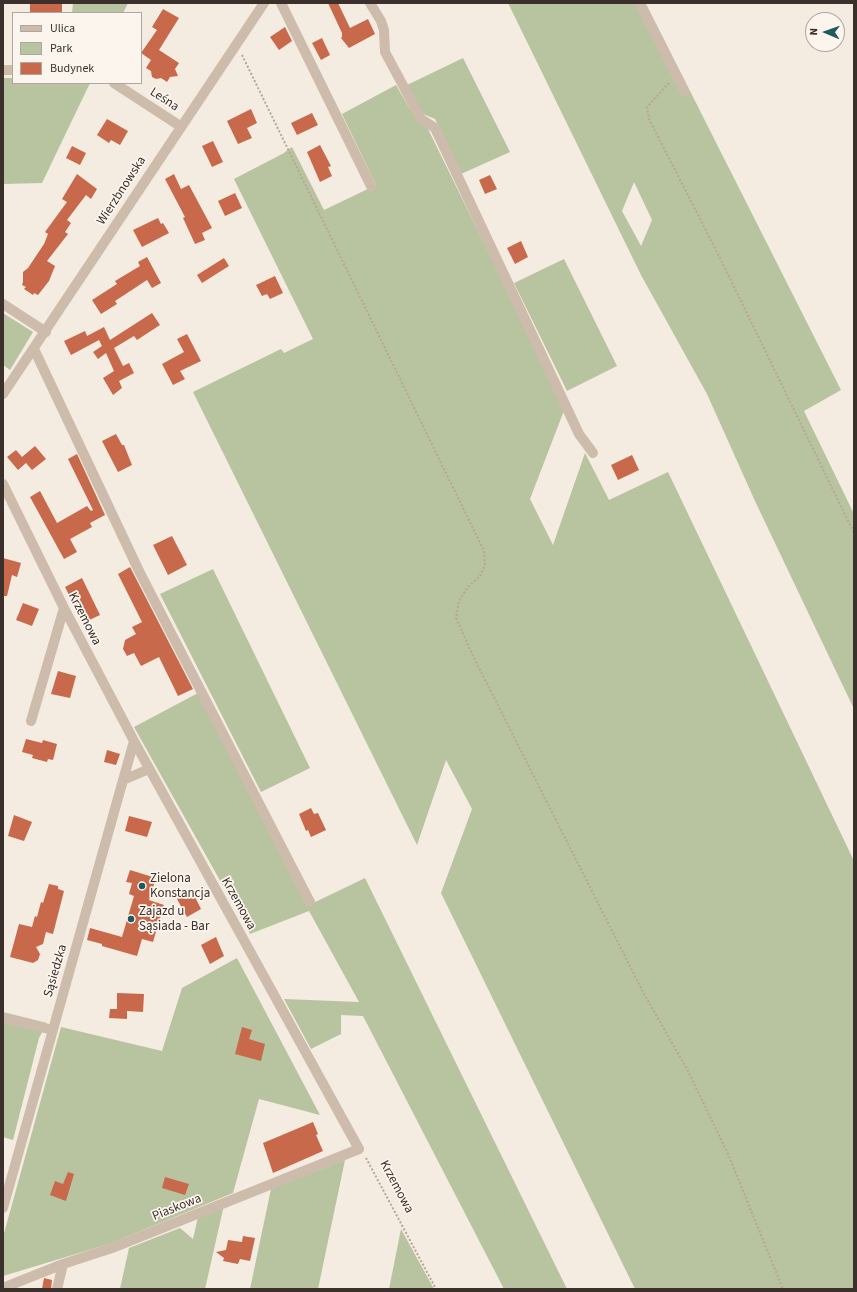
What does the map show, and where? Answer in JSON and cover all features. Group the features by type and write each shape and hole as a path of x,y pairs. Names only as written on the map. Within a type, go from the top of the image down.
{"street":[{"name":"Wierzbnowska","path":"3,394 46,332 180,126 264,3"},
{"path":"281,3 371,186"},
{"path":"370,3 381,21 384,30 385,52 421,119 435,128 579,434 593,453"},
{"path":"640,3 685,92"},
{"name":"Leśna","path":"116,84 180,126"},
{"path":"3,304 46,332"},
{"path":"34,349 140,573 310,902"},
{"name":"Krzemowa","path":"3,484 64,608 149,770 359,1149"},
{"path":"31,722 64,608"},
{"name":"Sąsiedzka","path":"3,1208 134,741"},
{"path":"123,780 149,770"},
{"path":"3,1018 53,1030"},
{"name":"Piaskowa","path":"3,1288 63,1264 112,1248 359,1149"},
{"path":"57,1289 63,1264"}],"path":[{"path":"236,43 484,551 485,565 480,576 468,586 459,601 456,618 472,654 644,994 688,1069 728,1154 783,1289"},
{"path":"670,63 673,73 667,86 648,107 649,119 722,263 854,533"},
{"name":"Krzemowa","path":"359,1149 366,1159 436,1289"}],"green space":[{"path":"73,3 128,3 124,12 72,12"},
{"path":"508,3 635,3 682,95 690,91 841,390 804,411 854,514 854,709 755,501 707,394 641,275","holes":["634,182 652,220 641,246 622,211"]},
{"path":"463,58 510,152 461,174 435,119 423,114 407,85"},
{"path":"3,78 12,78 12,84 90,84 42,183 3,184"},
{"path":"396,85 416,119 428,129 565,408 530,499 553,545 585,453 609,500 668,472 854,861 854,1289 635,1289 441,893 472,809 446,760 417,845 193,392 281,349 284,353 313,339 234,179 284,153 292,147 324,210 376,185 342,114"},
{"path":"564,259 617,366 567,391 514,283"},
{"path":"3,313 33,332 10,370 3,365"},
{"path":"213,569 310,768 261,792 160,594"},
{"path":"198,693 307,906 365,878 567,1289 504,1289 363,1016 341,1015 341,1034 311,1049 284,999 359,1002 309,911 250,934 134,727"},
{"path":"237,958 320,1115 259,1099 233,1193 109,1244 3,1276 3,1237 61,1027 162,1051 182,988"},
{"path":"3,1012 47,1023 39,1038 13,1140 3,1137"},
{"path":"345,1160 318,1289 250,1289 271,1189"},
{"path":"224,1205 205,1289 120,1289 129,1248 180,1228 193,1239 198,1217"},
{"path":"401,1229 434,1289 389,1289"}],"building":[{"path":"328,3 338,3 350,28 368,19 375,34 349,48 341,38 342,33"},
{"path":"30,4 62,4 62,12 30,12"},
{"path":"163,9 179,18 159,50 179,63 175,69 178,76 170,77 167,82 161,78 156,79 152,77 151,71 146,68 151,60 142,54 157,30 152,27"},
{"path":"285,27 292,41 279,50 270,37"},
{"path":"322,38 330,55 321,60 312,43"},
{"path":"251,109 257,123 247,128 252,138 238,144 227,121"},
{"path":"312,113 318,125 297,135 291,123"},
{"path":"107,119 128,131 120,145 111,140 109,143 97,135"},
{"path":"213,141 223,162 212,167 202,146"},
{"path":"320,145 331,166 328,167 332,176 320,182 307,152"},
{"path":"72,146 86,153 80,165 66,158"},
{"path":"77,174 97,189 91,199 86,195 67,220 71,223 65,232 68,234 47,261 55,266 49,281 38,295 34,293 33,295 24,289 26,287 22,285 23,272 28,268 44,244 48,234 45,232 67,202 62,199"},
{"path":"174,174 181,189 189,185 212,228 202,233 205,240 195,244 183,218 185,217 165,179"},
{"path":"490,175 497,189 485,194 479,180"},
{"path":"235,193 242,208 225,216 218,201"},
{"path":"158,218 169,233 142,247 133,230"},
{"path":"521,241 528,257 515,264 507,248"},
{"path":"147,257 161,283 152,288 147,280 115,301 117,304 101,314 92,300 117,284 115,281 140,266 138,262"},
{"path":"224,258 229,266 202,283 197,275"},
{"path":"275,276 283,293 270,299 267,294 262,296 256,285"},
{"path":"152,313 160,325 137,340 134,336 114,348 123,366 129,363 134,373 119,381 122,388 113,395 103,378 114,371 106,353 98,359 93,352 102,346 99,340 71,355 64,341 85,331 87,336 104,327 110,340"},
{"path":"187,334 201,361 180,371 185,379 173,385 162,364 184,352 177,339"},
{"path":"116,434 122,445 124,445 132,465 118,472 102,441"},
{"path":"35,446 46,459 32,470 26,463 18,470 7,457 16,450 22,457"},
{"path":"77,454 105,515 90,523 92,527 70,539 77,552 64,559 30,497 40,491 57,523 87,506 91,511 93,510 68,459"},
{"path":"632,455 639,470 618,480 611,465"},
{"path":"172,536 187,565 168,575 153,545"},
{"path":"3,558 21,563 17,577 12,575 7,596 3,596"},
{"path":"130,567 193,689 178,696 159,657 141,666 134,653 127,656 123,649 125,640 136,634 132,627 142,622 118,574"},
{"path":"82,578 100,615 83,623 65,587"},
{"path":"23,603 39,609 32,626 16,620"},
{"path":"58,671 76,676 70,698 51,694"},
{"path":"26,739 42,743 43,740 57,744 53,760 48,759 47,762 32,758 33,755 22,752"},
{"path":"107,750 120,754 116,765 104,762"},
{"path":"311,808 314,814 318,813 326,830 311,837 308,830 306,831 299,814"},
{"path":"14,815 32,822 24,841 8,836"},
{"path":"129,816 152,822 147,837 125,831"},
{"path":"130,870 156,878 149,900 164,905 153,942 142,939 137,956 87,940 90,928 122,937 134,896 129,894 132,883 126,882"},
{"path":"49,884 58,886 58,889 64,891 53,934 46,932 43,944 36,947 40,954 38,960 33,963 10,957 19,924 32,927 35,916 37,917 41,902 43,903"},
{"path":"192,891 201,909 187,917 177,899"},
{"path":"216,937 224,956 210,964 201,945"},
{"path":"117,993 144,994 143,1012 127,1011 127,1019 109,1018 110,1009 117,1009"},
{"path":"242,1027 252,1030 249,1039 265,1044 261,1061 235,1054"},
{"path":"313,1122 318,1134 316,1135 323,1151 273,1173 263,1143"},
{"path":"68,1172 74,1174 66,1201 50,1195 55,1181 63,1184"},
{"path":"165,1177 189,1184 185,1195 162,1188"},
{"path":"243,1236 255,1238 250,1261 240,1259 238,1264 223,1261 224,1258 216,1252 226,1250 228,1240 242,1242"},
{"path":"44,1278 52,1280 51,1289 42,1289"}],"place":[{"name":"Zielona Konstancja","path":"142,886"},
{"name":"Zajazd u Sąsiada - Bar","path":"131,919"}]}
